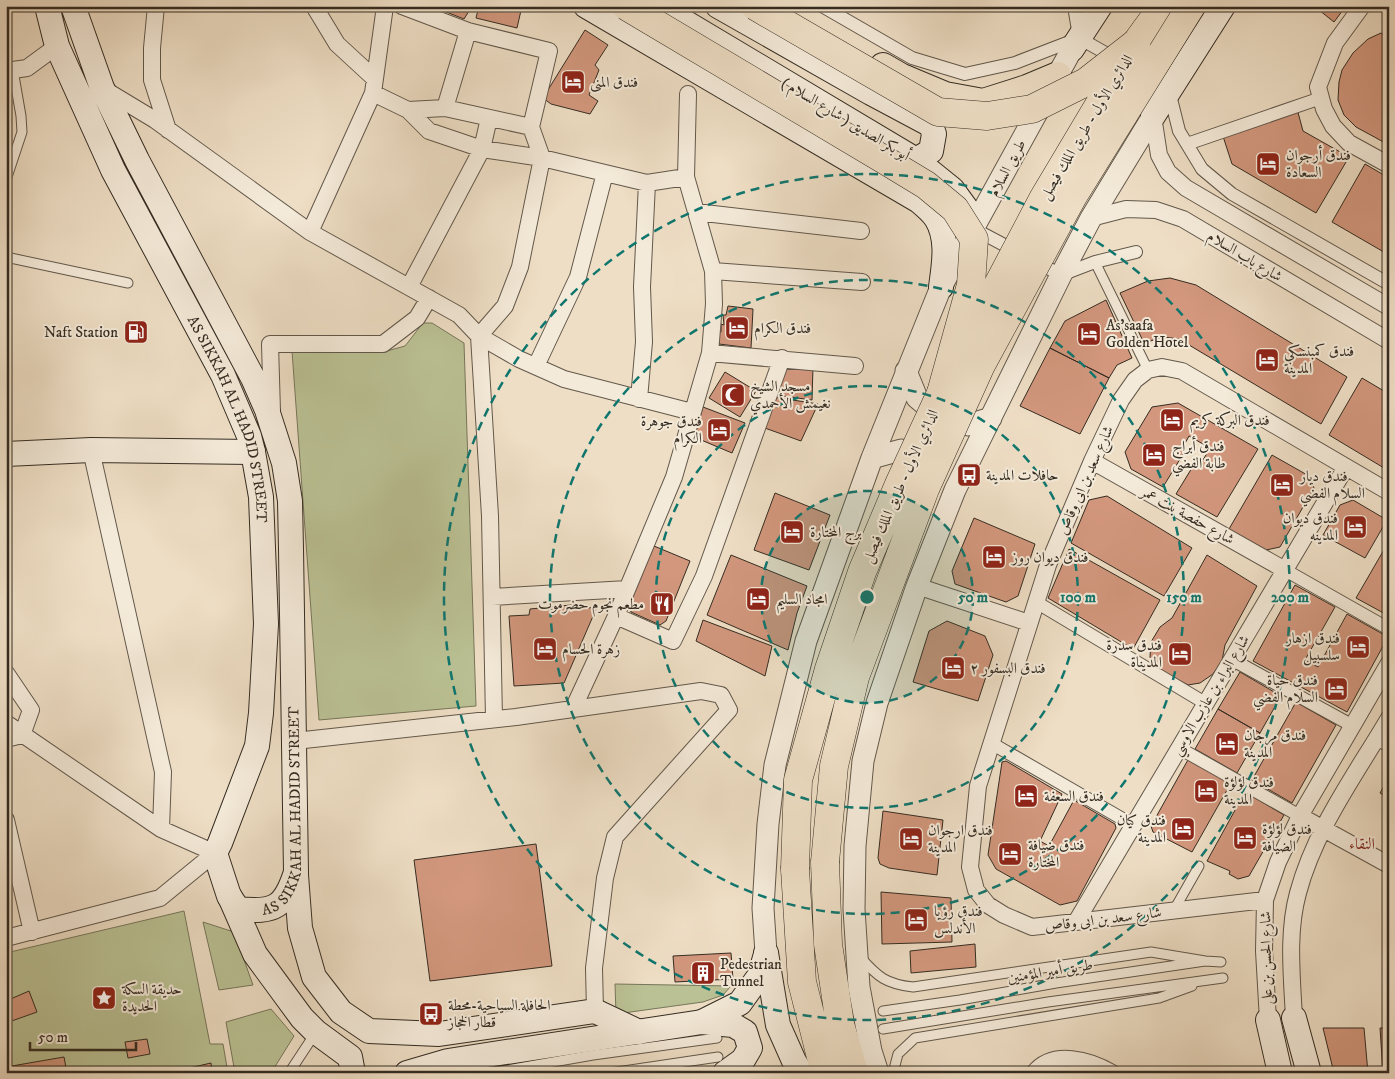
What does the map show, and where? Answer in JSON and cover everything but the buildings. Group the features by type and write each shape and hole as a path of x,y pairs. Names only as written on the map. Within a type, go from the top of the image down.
{"highway":[{"name":"( شارع السلام ) أبو بكر الصديق","path":"626,6 926,185 955,209 974,239 971,285 941,393"},
{"path":"755,6 938,112 987,116 1032,109 1086,82 1136,44"},
{"name":"الدائري الأول - طريق الملك فيصل","path":"825,1073 802,982 795,868 798,780 829,669 862,572 900,482 941,393 1043,199 1136,44 1163,6"},
{"name":"الدائري الأول - طريق الملك فيصل","path":"854,1073 840,1024 828,944 825,862 834,766 855,677 925,489 981,365 1073,196 1191,6"}],"main road":[{"name":"AS SIKKAH AL HADID STREET","path":"47,6 57,46 113,170 223,375 249,436 253,452 261,497 266,624 261,713 257,746 215,852 229,896 238,909 269,910 280,903 290,890 296,872 290,501 284,463 253,378 141,169 102,88 73,6"},
{"path":"586,6 919,201 936,217 944,235 945,260 941,287"},
{"name":"( شارع السلام ) أبو بكر الصديق","path":"658,6 916,160 931,151 934,134 931,125"},
{"path":"718,6 931,125 984,128 1035,117"},
{"path":"780,6 902,77 945,95 983,102 1027,88 1058,74"},
{"path":"1076,44 1100,6"},
{"path":"1153,116 1223,6"},
{"path":"871,93 878,63"},
{"path":"916,160 952,188 976,226"},
{"path":"6,454 91,450 253,452"},
{"path":"296,872 300,928 314,977 341,1012 375,1032 448,1061"},
{"path":"229,896 255,954 302,1018 352,1065 358,1044 375,1032 439,1034 595,1012 639,1032"},
{"path":"710,1030 740,1003 760,975 766,953"},
{"path":"766,953 778,1025 801,1073"},
{"name":"شارع الحسن بن على","path":"1294,1018 1309,1073"},
{"name":"شارع الحسن بن على","path":"1268,1020 1280,1073"},
{"path":"407,1073 448,1061 639,1032 710,1030 733,1025 745,1032 750,1048 743,1060 722,1065"}],"street":[{"path":"156,6 152,48 152,80 168,130"},
{"path":"314,6 338,44 374,86 408,110 429,131 482,149 542,158 647,183 686,177"},
{"path":"310,232 374,86 385,6"},
{"path":"402,6 468,31 549,51 531,127 542,158 520,267 505,306 479,336 490,516 494,720"},
{"path":"822,6 912,58 965,74 1016,63 1076,44 1169,90 1180,131 1202,170 1232,194 1389,284"},
{"path":"1074,6 1076,44"},
{"path":"1362,6 1335,43 1318,87 1324,109 1333,126 1349,143 1389,165"},
{"path":"445,108 468,31"},
{"name":"طريق السلام","path":"766,953 763,908 768,824 774,766 806,641 872,458 941,287 1076,44"},
{"path":"10,70 27,68 57,46"},
{"path":"102,88 168,130 310,232 459,315 479,336 564,379 692,412"},
{"path":"573,709 616,616 674,477 710,353 714,304 713,271 686,177 688,94"},
{"path":"1187,144 1321,98"},
{"path":"408,110 445,108 531,127"},
{"path":"878,1073 871,1051 860,987 854,909 855,846 863,761 877,704 917,586 956,490 1061,275 1091,218 1153,116"},
{"name":"شارع باب السلام","path":"1153,116 1159,155 1168,172 1186,188 1389,306"},
{"path":"409,287 482,149 488,118"},
{"path":"536,366 578,277 606,174"},
{"path":"639,399 644,342 642,287 647,183"},
{"name":"شارع باب السلام","path":"1091,218 1126,209 1156,210 1183,219 1389,341"},
{"path":"696,212 861,231"},
{"path":"976,226 1061,275"},
{"path":"1061,275 1095,262 1136,252"},
{"path":"713,271 862,282"},
{"path":"272,427 270,344 383,344 417,318 429,298"},
{"path":"710,353 855,366"},
{"path":"616,616 673,641 704,576 782,358"},
{"path":"1148,370 1162,367 1182,371 1389,492"},
{"name":"شارع سعد بن ابى وقاص","path":"1148,370 1135,380 1121,400 1092,461 1048,565 978,786 970,867 976,890 988,905 1004,916 1032,927 1265,900"},
{"path":"906,371 917,398 940,417 968,425 991,418"},
{"path":"91,450 163,772 161,829"},
{"path":"872,458 901,450 924,455 946,467 956,490"},
{"name":"شارع حفصة بنت عمر","path":"1092,461 1284,570"},
{"name":"شارع البراء بن عازب الاوسي","path":"1076,922 1346,467"},
{"path":"1284,570 1389,629"},
{"path":"917,586 1029,623"},
{"path":"492,597 627,588"},
{"path":"1036,602 1206,703"},
{"path":"1231,660 1353,726"},
{"name":"شارع الحسن بن على","path":"1268,1020 1264,951 1265,900 1278,862 1300,816 1389,663"},
{"path":"6,673 31,710 14,737"},
{"path":"295,746 304,740 494,720 700,691 721,695 728,710 615,837 605,878 596,959 595,1012"},
{"name":"شارع الحسن بن على","path":"1294,1018 1292,927 1298,893 1322,829 1383,742 1389,718"},
{"path":"6,723 14,737 161,829 215,852 160,898 6,938"},
{"path":"991,743 1133,825"},
{"path":"1179,748 1389,865"},
{"path":"6,820 11,859 32,932"},
{"path":"1034,1073 1052,1060 1076,1059 1099,1065 1112,1073"}],"lane":[{"path":"6,180 22,132 21,116 10,70"},
{"path":"6,257 128,283"},
{"path":"1095,262 1148,370"},
{"path":"1174,910 1199,866"},
{"path":"857,955 876,974 895,985 913,987 1151,952 1205,961"},
{"name":"طريق أمير المؤمنين","path":"883,1011 1205,961 1221,962"},
{"path":"883,1029 1048,1002 1223,978"},
{"path":"893,1073 898,1054 916,1038 1159,998 1207,980"},
{"path":"490,1073 593,1055 710,1030"},
{"path":"289,1073 316,1032"},
{"path":"610,1073 722,1065"}],"green space":[{"path":"423,323 432,323 464,343 476,706 319,720 292,351 387,351 405,346"},
{"name":"حديقة السكة الحديدة","path":"184,911 210,1044 223,1044 228,1073 6,1073 6,953"},
{"path":"203,922 234,932 253,985 219,990"},
{"path":"615,984 731,986 723,995 703,1002 616,1014"},
{"path":"271,1009 294,1036 271,1073 235,1073 226,1022"}],"place":[{"name":"فندق المنى","path":"573,82"},
{"name":"فندق أرجوان السعادة","path":"1268,164"},
{"name":"فندق الكرام","path":"737,328"},
{"name":"Naft Station","path":"136,332"},
{"name":"As'saafa Golden Hotel","path":"1089,334"},
{"name":"فندق كمبنسكي المدينة","path":"1267,360"},
{"name":"مسجد الشيخ نغيمش الأحمدي","path":"733,395"},
{"name":"فندق البركة كريم","path":"1172,420"},
{"name":"فندق جوهرة الكرام","path":"719,430"},
{"name":"فندق أبراج طابة الفضي","path":"1154,455"},
{"name":"حافلات المدينة","path":"969,475"},
{"name":"فندق ديار السلام الفضي","path":"1282,485"},
{"name":"فندق ديوان المدينه","path":"1355,527"},
{"name":"برج المختارة","path":"792,532"},
{"name":"فندق ديوان روز","path":"994,557"},
{"name":"امجاد السلیم","path":"758,599"},
{"name":"مطعم نجوم حضرموت","path":"662,604"},
{"name":"فندق ازهار سلسبيل","path":"1358,647"},
{"name":"زهرة الحسام","path":"545,649"},
{"name":"فندق سدرة المديناة","path":"1180,654"},
{"name":"فندق البسفور ٢","path":"953,668"},
{"name":"فندق حياة السلام الفضي","path":"1336,689"},
{"name":"فندق مرجان المدينة","path":"1227,744"},
{"name":"فندق لؤلؤة المدينة","path":"1206,791"},
{"name":"فندق السعفة","path":"1026,796"},
{"name":"فندق كيان المدينة","path":"1183,829"},
{"name":"فندق لؤلؤة الضيافة","path":"1245,838"},
{"name":"فندق ارجوان المدينة","path":"911,839"},
{"name":"فندق ضيافة المختارة","path":"1010,854"},
{"name":"فندق رؤيا الأندلس","path":"916,920"},
{"name":"Pedestrian Tunnel","path":"703,973"},
{"name":"حديقة السكة الحديدة","path":"104,998"},
{"name":"الحافلة السياحية-محطة قطار الحجاز","path":"431,1014"}],"district":[{"name":"النقاء","path":"1362,843"}]}
